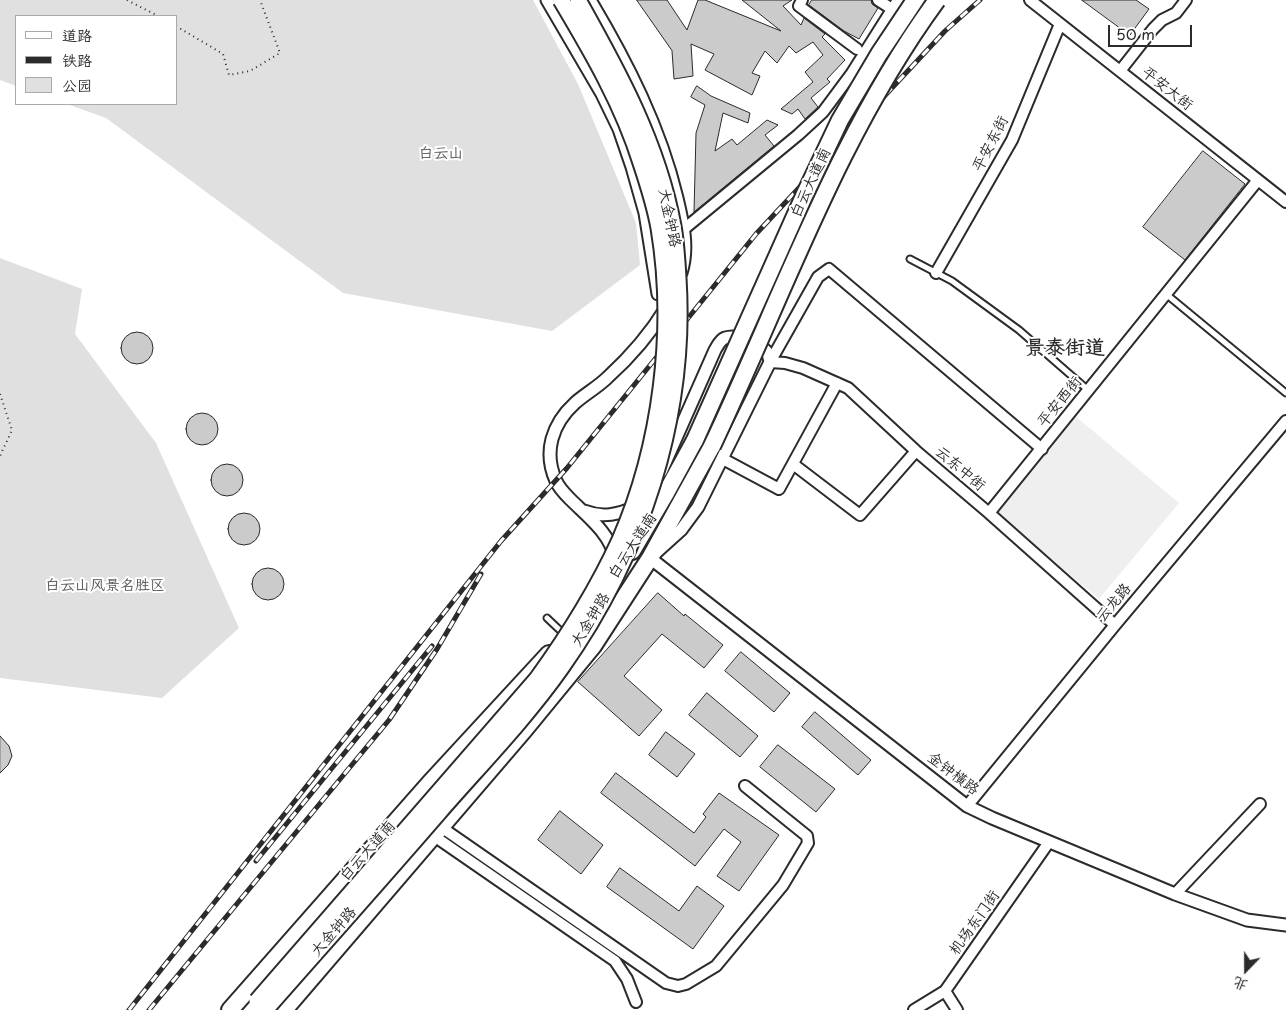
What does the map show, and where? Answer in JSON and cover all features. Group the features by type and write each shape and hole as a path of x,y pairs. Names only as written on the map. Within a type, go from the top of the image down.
{"highway":[{"name":"白云大道南","path":"230,1010 428,784 566,636 613,578 649,522 694,440 840,120 879,54 915,0"},
{"name":"白云大道南","path":"284,1010 541,710 593,646 650,558 712,446 849,143 893,65 937,0"}],"main road":[{"name":"大金钟路","path":"262,1005 537,679 565,640 594,591 620,538 638,489 654,426 664,358 666,310 659,228 641,162 622,113 603,74 561,0"},
{"name":"大金钟路","path":"262,1005 512,729 561,669 598,612 618,573 638,526 656,475 669,422 678,353 680,310 673,225 655,158 644,129 616,67 578,0"}],"street":[{"path":"547,0 602,94 619,129 632,167 645,213 658,288 658,313 654,328"},
{"path":"590,0 637,86 656,129 671,174 684,229 685,246 684,264 676,290 654,328 608,377 574,404 558,422 549,447 551,470 558,487 608,539 613,549 616,565 613,578"},
{"path":"802,0 799,6 857,48"},
{"path":"684,229 823,112 852,73 895,4 878,0"},
{"name":"平安大街","path":"1030,0 1286,202"},
{"path":"1120,71 1153,29 1162,20 1176,13 1186,0"},
{"name":"平安东街","path":"936,272 1012,140 1060,24"},
{"name":"平安西街","path":"770,362 818,276 829,269 1042,449 1258,180"},
{"path":"613,578 715,350 720,342 726,338 736,337 748,341 765,350 769,355 770,362 690,519 681,530 650,558"},
{"name":"云东中街","path":"770,362 785,363 803,368 848,388 916,451 1115,625"},
{"path":"722,458 779,489 837,383"},
{"name":"云龙路","path":"968,806 1115,625 1286,422"},
{"path":"989,513 1042,449"},
{"path":"793,464 860,515 916,451"},
{"path":"581,510 605,516 620,514 648,501"},
{"name":"金钟横路","path":"650,558 968,806 992,818 1175,894 1246,920 1286,925"},
{"path":"438,831 666,982 678,986 686,984 716,966 783,885 808,843 807,836 745,786"},
{"path":"1175,894 1260,804"},
{"path":"438,831 615,961 627,979 636,1002"},
{"name":"机场东门街","path":"914,1010 945,991 1049,842"},
{"path":"945,991 957,1010"}],"lane":[{"path":"910,259 952,281 1019,330 1088,391"},
{"path":"1166,294 1286,393"},
{"path":"547,618 566,636"}],"path":[{"path":"127,0 156,15"},
{"path":"178,27 223,54 229,75 250,71 280,54 260,0"},
{"path":"0,394 12,430 0,456"}],"shaded area":[{"path":"1074,415 1179,503 1099,599 993,510"}],"green space":[{"name":"白云山","path":"0,0 533,0 578,84 636,223 640,265 552,331 343,293 106,118 70,105 178,105 178,15 15,15 15,86 0,80"},
{"name":"白云山风景名胜区","path":"0,258 82,289 75,334 156,443 239,628 162,698 0,678"}],"building":[{"path":"637,0 667,0 687,30 698,0 705,0 781,31 742,0 792,0 783,6 801,25 804,18 825,34 822,37 845,60 827,79 830,82 811,98 818,107 805,119 798,109 792,114 781,109 813,82 805,72 823,55 813,42 796,53 789,46 777,63 765,51 752,73 760,76 752,95 705,70 714,54 691,44 693,76 674,79 672,51"},
{"path":"812,0 871,0 872,4 878,8 859,39 844,31 809,5"},
{"path":"1082,0 1136,0 1149,9 1130,35"},
{"path":"697,86 711,96 750,113 748,123 723,113 715,151 732,139 737,145 767,120 778,125 765,135 774,146 694,212 696,133 705,105 691,97"},
{"path":"1203,151 1245,184 1185,260 1143,227"},
{"path":"137,332 149,336 153,348 149,360 137,364 125,360 121,348 125,336"},
{"path":"202,413 214,417 218,429 214,441 202,445 190,441 186,429 190,417"},
{"path":"227,464 239,468 243,480 239,492 227,496 215,492 211,480 215,468"},
{"path":"244,513 256,517 260,529 256,541 244,545 232,541 228,529 232,517"},
{"path":"268,568 280,572 284,584 280,596 268,600 256,596 252,584 256,572"},
{"path":"658,593 684,616 685,614 723,645 704,668 662,634 624,676 662,710 639,736 578,682"},
{"path":"741,652 790,693 774,712 725,671"},
{"path":"707,693 758,736 740,757 689,715"},
{"path":"815,712 871,760 858,775 802,727"},
{"path":"666,732 695,754 677,777 649,755"},
{"path":"0,736 9,746 12,756 8,765 0,773"},
{"path":"778,745 835,789 816,812 760,767"},
{"path":"616,773 694,833 706,817 703,814 719,793 779,835 739,891 717,876 741,842 724,829 695,866 601,793"},
{"path":"560,811 603,845 581,874 538,840"},
{"path":"620,868 679,911 697,886 724,906 693,949 607,887"}],"railway":[{"path":"129,1010 501,541 567,468 756,234 945,31 980,0"},
{"path":"149,1010 389,720 437,649 481,574"},
{"path":"256,861 432,646"}],"district":[{"name":"景泰街道","path":"1065,348"}]}
